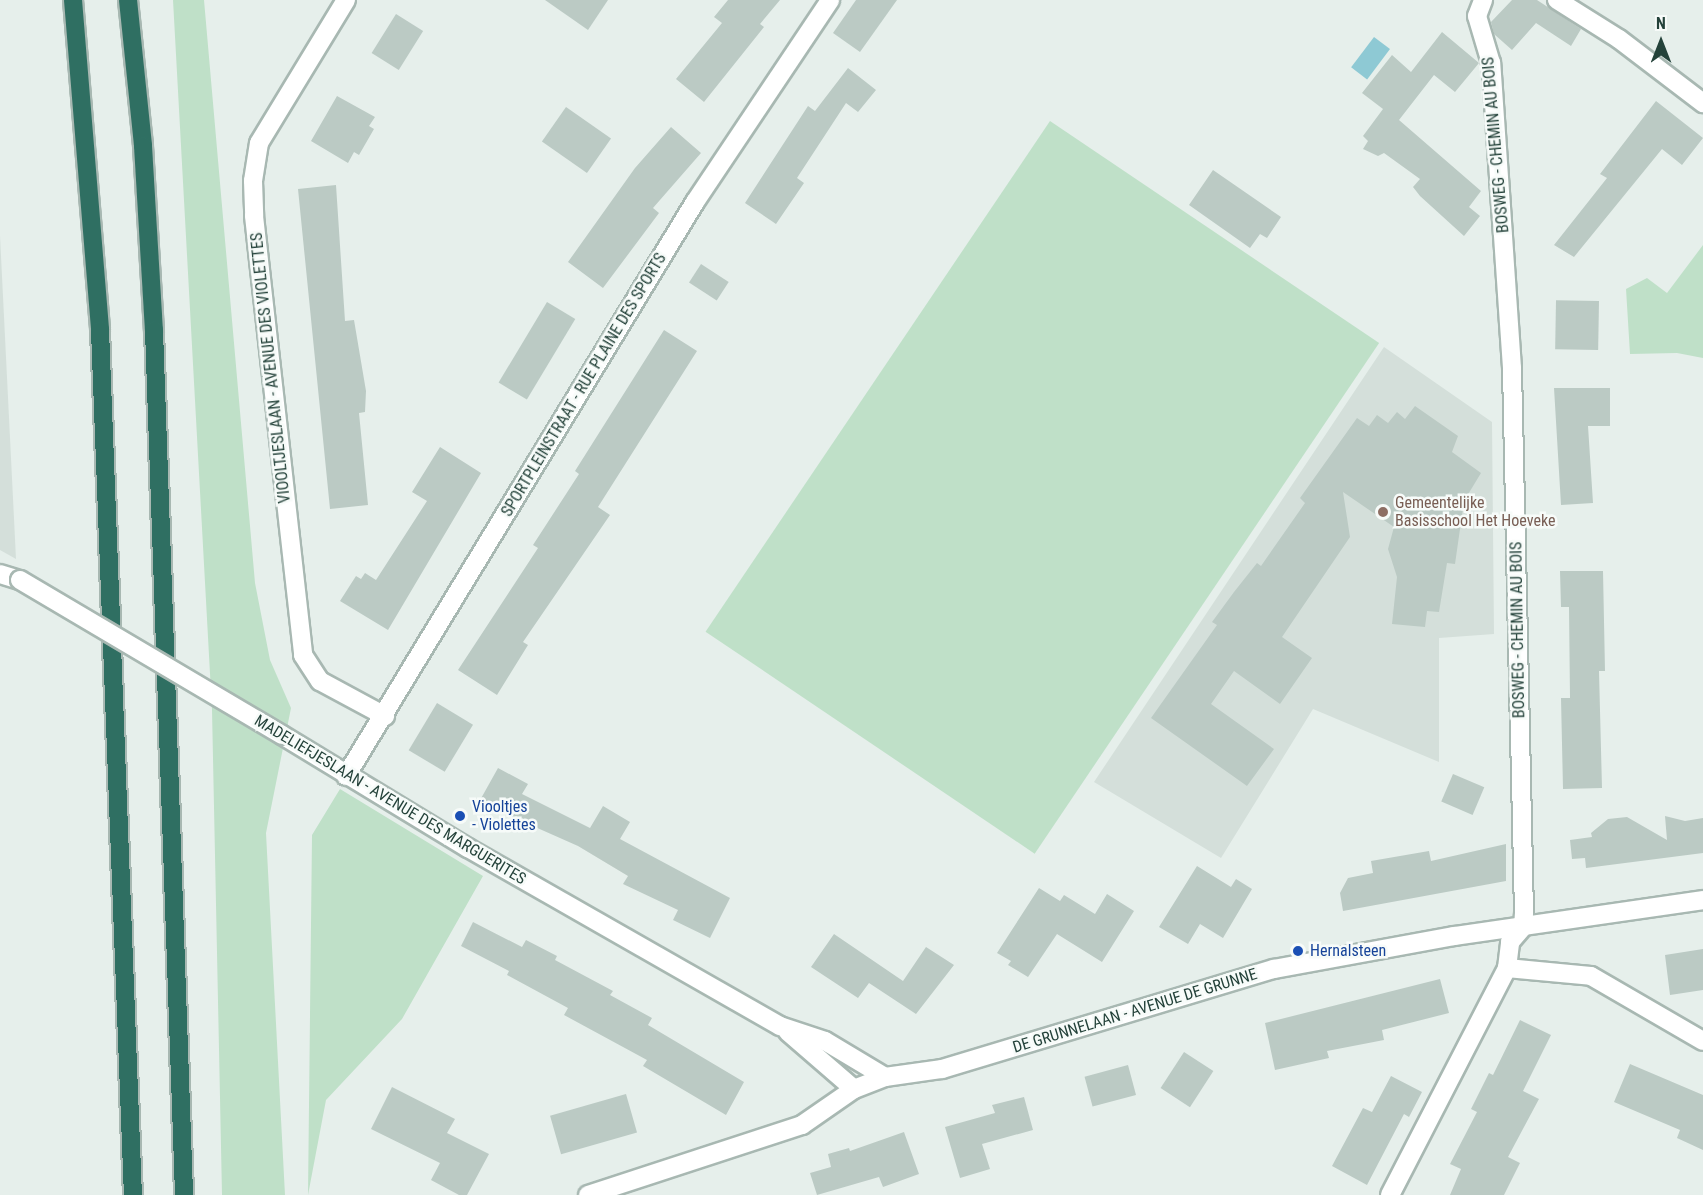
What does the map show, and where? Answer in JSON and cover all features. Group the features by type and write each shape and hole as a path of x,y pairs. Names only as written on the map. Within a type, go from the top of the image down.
{"highway":[{"path":"73,0 100,330 133,1195"},
{"path":"128,0 143,146 154,330 184,1195"}],"street":[{"name":"VIOOLTJESLAAN - AVENUE DES VIOLETTES","path":"346,0 259,143 253,181 254,216 303,655 320,681 385,716"},
{"name":"SPORTPLEINSTRAAT - RUE PLAINE DES SPORTS","path":"346,776 385,716 695,202 831,0"},
{"name":"BOSWEG - CHEMIN AU BOIS","path":"1483,0 1478,16 1491,63 1511,357 1523,927"},
{"path":"1557,0 1619,39 1703,103"},
{"name":"MADELIEFJESLAAN - AVENUE DES MARGUERITES","path":"0,574 20,580 282,735 346,776 780,1026 854,1089"},
{"name":"DE GRUNNELAAN - AVENUE DE GRUNNE","path":"588,1195 616,1191 802,1125 854,1089 885,1077 942,1069 1275,969 1523,927 1703,900"},
{"path":"1390,1195 1507,968 1510,942 1523,927"},
{"path":"1507,968 1591,976 1703,1041"},
{"name":"MADELIEFJESLAAN - AVENUE DES MARGUERITES","path":"780,1026 825,1041 885,1077"}],"shaded area":[{"path":"0,236 16,559 0,550"},
{"name":"Gemeentelijke Basisschool Het Hoeveke","path":"1384,347 1492,422 1494,634 1439,638 1439,762 1313,709 1221,858 1094,782"}],"green space":[{"path":"173,0 204,0 255,583 270,660 291,708 266,833 285,1195 222,1195 212,710"},
{"path":"1050,121 1379,343 1035,854 706,632"},
{"path":"1703,245 1703,358 1677,353 1630,354 1626,289 1647,278 1667,293"},
{"path":"340,789 483,876 402,1019 326,1100 308,1195 312,835"}],"water":[{"path":"1374,37 1390,49 1367,79 1351,67"}],"building":[{"path":"545,0 608,0 588,30"},
{"path":"728,0 780,0 760,24 764,27 704,102 676,79 722,23 714,17"},
{"path":"856,0 897,0 860,52 833,33"},
{"path":"1512,0 1537,0 1581,29 1571,46 1536,23 1512,50 1494,34 1491,22"},
{"path":"396,14 423,31 399,70 372,53"},
{"path":"1442,32 1479,63 1455,92 1434,75 1399,120 1481,191 1469,207 1480,216 1464,236 1413,187 1420,179 1384,153 1378,156 1363,149 1368,141 1363,136 1383,109 1362,93 1392,55 1411,72"},
{"path":"848,68 876,90 858,112 846,103 797,178 804,183 776,224 745,203 808,106 815,111"},
{"path":"337,96 375,117 369,126 374,129 359,155 354,152 348,163 311,141"},
{"path":"1656,101 1703,138 1682,165 1662,149 1574,257 1554,245 1607,178 1600,174"},
{"path":"566,107 611,139 587,173 542,141"},
{"path":"671,127 701,153 653,208 659,213 603,288 568,262 635,168"},
{"path":"1213,170 1281,217 1267,238 1260,234 1250,248 1189,205"},
{"path":"336,185 345,321 354,320 366,391 365,412 359,413 368,505 330,509 298,189"},
{"path":"701,264 729,282 717,300 689,282"},
{"path":"1556,300 1599,301 1598,350 1555,349"},
{"path":"547,302 575,319 527,400 499,383"},
{"path":"664,330 697,351 598,507 610,515 523,642 528,645 497,695 458,670 538,548 533,545 579,474 575,471"},
{"path":"1554,388 1610,388 1610,426 1588,426 1593,503 1561,505"},
{"path":"1415,406 1458,436 1452,452 1481,473 1464,501 1455,564 1447,563 1439,612 1427,611 1425,627 1392,624 1397,577 1388,549 1394,527 1343,492 1350,537 1282,637 1312,658 1280,704 1234,671 1211,704 1274,749 1247,786 1151,718 1217,625 1212,622 1257,563 1261,566 1305,503 1300,498 1357,418 1369,426 1377,415 1388,423 1397,412 1405,419"},
{"path":"440,447 481,473 388,630 340,601 356,576 361,579 365,573 376,580 427,501 412,492"},
{"path":"1560,571 1603,571 1605,671 1599,671 1602,788 1563,789 1561,698 1570,698 1569,607 1561,607"},
{"path":"437,703 473,725 445,772 409,750"},
{"path":"498,768 528,784 522,794 590,828 603,806 630,822 620,839 730,898 710,938 673,920 678,910 623,884 628,876 578,846 479,802"},
{"path":"1453,774 1484,787 1473,815 1441,802"},
{"path":"1665,816 1685,821 1703,818 1703,853 1586,868 1585,858 1572,859 1570,840 1592,837 1591,833 1608,819 1627,817 1667,840"},
{"path":"1506,844 1506,881 1343,911 1340,893 1348,878 1373,873 1371,861 1429,851 1431,861"},
{"path":"1197,866 1231,887 1236,879 1252,889 1223,938 1200,924 1188,944 1159,927"},
{"path":"1039,888 1060,901 1064,895 1095,914 1107,894 1134,911 1102,962 1057,934 1028,977 1008,965 1011,961 997,953"},
{"path":"473,922 522,947 526,940 557,956 555,960 613,991 610,995 652,1018 648,1025 744,1082 726,1115 643,1066 647,1060 564,1015 568,1008 507,975 509,971 461,946"},
{"path":"834,934 903,981 926,947 954,965 916,1014 869,983 858,998 811,967"},
{"path":"1703,949 1703,990 1670,995 1665,955"},
{"path":"1440,979 1449,1013 1382,1030 1384,1040 1327,1051 1329,1058 1275,1070 1265,1023"},
{"path":"1520,1020 1551,1035 1523,1091 1539,1099 1508,1157 1520,1163 1504,1195 1450,1195 1461,1169 1450,1164 1477,1112 1471,1109 1489,1073 1493,1075"},
{"path":"1184,1052 1213,1071 1190,1107 1161,1088"},
{"path":"1630,1064 1703,1095 1703,1150 1677,1138 1680,1130 1614,1102"},
{"path":"1128,1065 1136,1095 1093,1107 1085,1077"},
{"path":"1391,1076 1422,1092 1409,1117 1404,1114 1367,1185 1332,1166 1363,1108 1372,1112"},
{"path":"392,1087 455,1119 447,1133 489,1154 467,1195 459,1195 431,1180 440,1163 371,1129"},
{"path":"626,1094 637,1132 561,1154 550,1116"},
{"path":"1024,1097 1033,1130 982,1144 990,1169 960,1178 945,1127 995,1113 992,1105"},
{"path":"904,1132 919,1174 883,1187 879,1177 817,1195 810,1173 831,1167 828,1154 849,1148 850,1151"}],"place":[{"name":"Gemeentelijke Basisschool Het Hoeveke","path":"1383,512"},
{"name":"Viooltjes - Violettes","path":"460,816"},
{"name":"Hernalsteen","path":"1298,951"}]}
